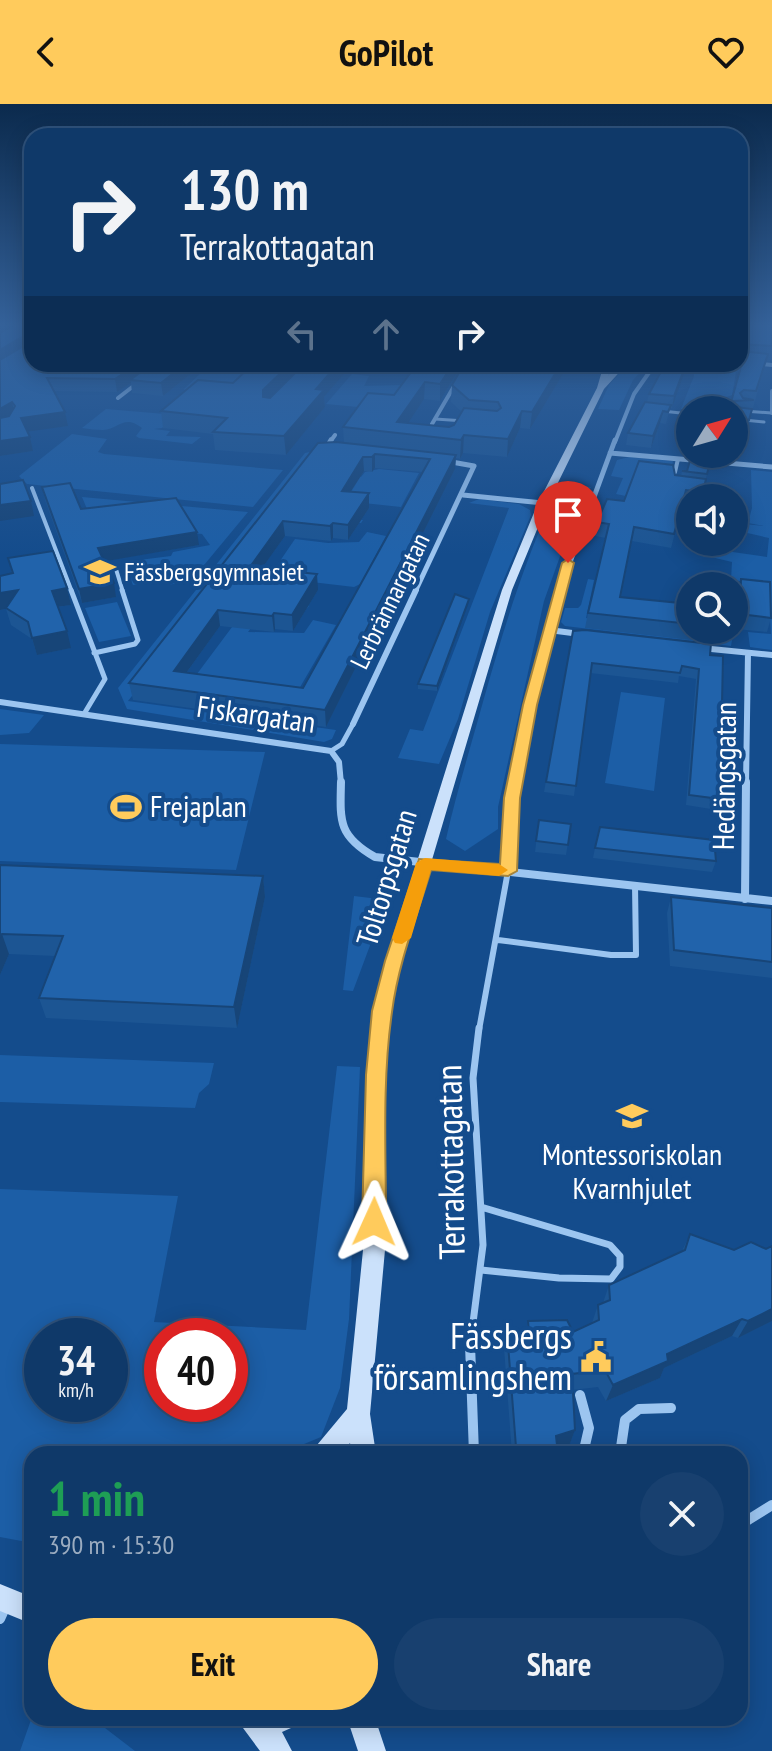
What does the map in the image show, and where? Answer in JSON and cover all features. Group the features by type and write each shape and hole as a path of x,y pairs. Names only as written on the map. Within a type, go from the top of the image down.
{"street":[{"path":"433,421 444,402"},
{"name":"Toltorpsgatan","path":"363,1446 358,1414 374,1250 377,1075 382,1011 507,590 543,503 594,402"},
{"path":"508,871 512,798 536,674 575,537 631,402"},
{"path":"335,435 328,447 344,451"},
{"path":"610,453 676,459"},
{"name":"Lerbrännargatan","path":"353,724 474,466 433,459"},
{"path":"748,465 772,467"},
{"path":"463,495 543,503"},
{"path":"549,630 595,635"},
{"path":"687,646 772,655"},
{"name":"Hedängsgatan","path":"745,899 748,653"},
{"name":"Fiskargatan","path":"0,702 331,751 339,763 341,822 351,842 375,857 425,863"},
{"path":"425,863 772,901"},
{"path":"332,1446 358,1414"},
{"path":"260,1726 278,1751"},
{"path":"364,1726 372,1751"}],"lane":[{"path":"628,408 638,409"},
{"path":"650,410 676,413"},
{"path":"748,411 772,413"},
{"path":"748,420 764,422"},
{"path":"433,421 465,421"},
{"path":"675,479 676,468"},
{"path":"664,471 675,472"},
{"path":"32,488 105,679 84,714"},
{"path":"94,653 135,644 138,640 115,566"},
{"path":"331,751 342,744 353,724"},
{"name":"Terrakottagatan","path":"474,1446 469,1363 472,1316 481,1270 481,1207 473,1078 475,1051 498,940 508,871"},
{"path":"498,940 611,955 636,955 635,885"},
{"path":"481,1207 610,1245 620,1256 620,1267 611,1279 559,1278 481,1270"},
{"path":"580,1395 589,1428 585,1446"},
{"path":"621,1446 625,1420 639,1409 671,1408"},
{"path":"748,1520 772,1505"}],"shaded area":[{"path":"328,402 387,402 379,409 326,404"},
{"path":"601,402 623,402 619,410 598,409"},
{"path":"106,409 260,422 171,420 162,428 154,429 170,431 166,436 201,437 192,444 139,438 136,436 142,428 131,422 103,430 82,428"},
{"path":"72,434 107,439 98,452 104,454 283,470 253,507 27,484 19,476"},
{"path":"314,451 275,510 363,520 361,523 300,519 211,593 309,606 305,610 200,609 128,701 336,730 332,739 324,742 127,709 118,688 305,453"},
{"path":"629,457 673,461 672,467 648,474 635,473 626,496 616,494 623,478 611,476 617,460"},
{"path":"379,469 419,473 401,507 326,499 342,476 361,477 365,472"},
{"path":"751,470 772,472 772,650 750,647 748,632 771,634 769,595 748,582 748,572 731,572 732,562 711,557 748,554 767,557 769,538 748,533 748,524 764,526 748,523 752,508"},
{"path":"561,483 591,487 567,537 544,601 498,807 498,829 465,851 446,839 454,806 516,594 536,538"},
{"path":"82,497 248,512 195,576 170,585 166,579 133,585 123,562 171,556 173,552 210,545 202,534 92,521"},
{"path":"479,499 519,504 530,510 531,515 490,612 458,719 439,764 398,758 410,729 423,731 509,508 469,503"},
{"path":"367,532 386,536 360,584 354,587 269,577 295,539 328,543 359,542"},
{"path":"588,579 594,580 586,618 676,632 676,639 565,626 561,622 565,608 581,605"},
{"path":"117,602 131,636 99,642 85,608"},
{"path":"241,615 257,620 248,632 304,633 313,620 336,625 299,689 191,682"},
{"path":"621,692 665,698 654,791 605,783"},
{"path":"0,709 44,715 29,733 0,735"},
{"name":"Frejaplan","path":"0,744 265,752 236,870 0,861"},
{"path":"354,896 387,900 353,991 343,990"},
{"path":"0,1055 214,1063 209,1084 199,1093 195,1108 0,1102"},
{"path":"337,1066 360,1067 349,1319 340,1388 321,1437 299,1446 24,1446 24,1542 0,1537 0,1189 178,1196 155,1318 144,1318 144,1422 248,1422 248,1327 306,1330"},
{"path":"29,1726 102,1726 135,1751 20,1751"}],"building":[{"path":"0,402 60,402 65,412 21,418 30,437 0,441 0,418 9,416 15,406 12,402 0,409"},
{"path":"172,402 314,402 284,436 213,432 227,418 161,411"},
{"path":"361,402 411,402 397,422 449,427 454,425 464,408 497,411 501,408 496,402 538,402 532,412 522,411 508,439 464,435 461,440 343,427"},
{"path":"645,402 671,405 668,412 663,411 653,436 628,433"},
{"path":"336,442 456,455 325,710 129,683 318,443","holes":["375,454 430,459 303,688 174,671 218,610 292,615 317,574 250,567 283,521 348,525 369,493 342,491 363,457"]},
{"path":"639,461 673,465 675,475 706,479 705,484 676,484 674,534 634,527 620,597 676,603 676,622 588,613 609,524 597,522 607,499 624,501"},
{"path":"688,468 708,468 707,474 682,471"},
{"path":"23,480 31,501 0,505 0,484"},
{"path":"70,483 81,509 176,498 197,532 98,548 114,583 79,589 42,487"},
{"path":"53,551 67,588 52,591 67,631 32,638 28,622 6,608 18,590 0,593 0,576 13,573 8,558"},
{"path":"748,580 770,582 771,618 748,615"},
{"path":"455,594 469,599 437,686 418,684"},
{"path":"573,631 676,640 676,644 711,644 710,655 723,656 720,799 689,795 699,669 682,666 680,673 592,663 576,786 546,782"},
{"path":"539,820 571,824 568,845 536,841"},
{"path":"600,827 714,840 716,861 595,848"},
{"path":"0,865 263,876 234,1007 39,998 63,936 2,934 0,937"},
{"path":"671,897 772,908 772,962 674,950"},
{"name":"Fässbergs församlingshem","path":"690,1234 734,1250 751,1242 766,1249 772,1246 772,1309 748,1321 742,1319 667,1354 668,1361 613,1385 605,1370 572,1374 575,1430 556,1436 557,1445 516,1446 507,1331 529,1332 528,1321 567,1320 573,1332 599,1320 598,1305 610,1300 609,1285 685,1250"}],"slow traffic":[{"path":"402,938 425,863 499,870"}],"place":[{"name":"Fässbergsgymnasiet","path":"100,572"},
{"name":"Frejaplan","path":"126,807"},
{"name":"Montessoriskolan Kvarnhjulet","path":"632,1116"},
{"name":"Fässbergs församlingshem","path":"596,1357"}],"route":[{"path":"374,1222 377,1075 382,1011 394,961 425,863 508,871 512,798 536,674 568,563"}]}
